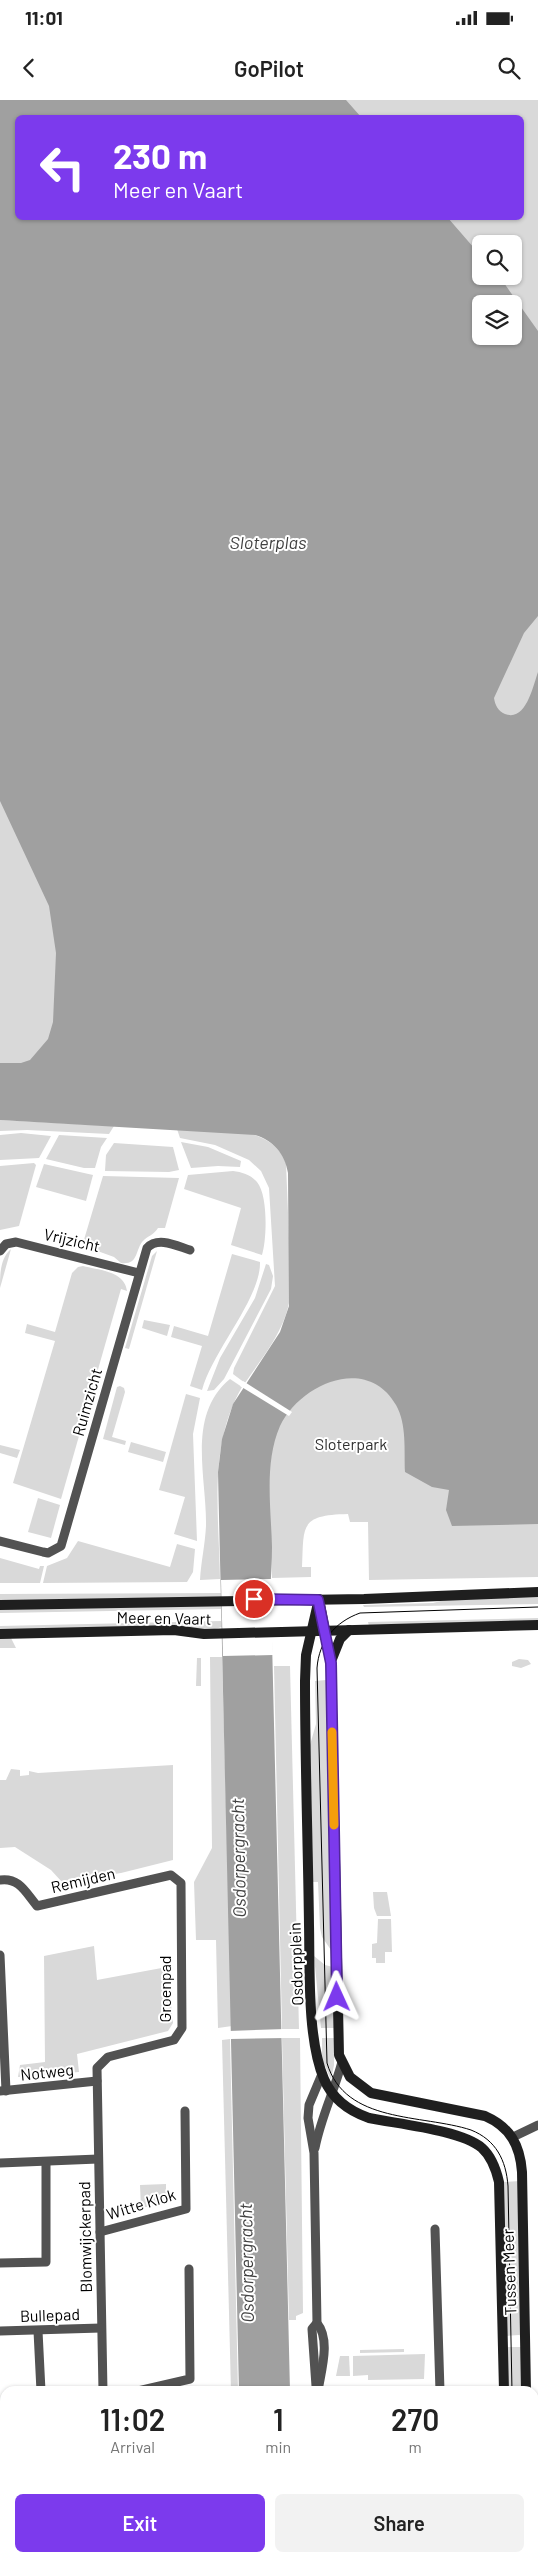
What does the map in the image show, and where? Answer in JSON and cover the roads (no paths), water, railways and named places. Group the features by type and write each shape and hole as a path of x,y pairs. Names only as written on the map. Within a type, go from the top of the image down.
{"street":[{"name":"Vrijzicht","path":"0,1251 6,1244 16,1242 139,1274"},
{"name":"Ruimzicht","path":"0,1540 48,1553 57,1550 64,1540 147,1248 151,1244 162,1242 190,1250"},
{"name":"Meer en Vaart","path":"0,1605 270,1599 318,1600 538,1592"},
{"path":"318,1600 326,1630 331,1663 338,2046 342,2062 354,2080 371,2093 485,2116 499,2123 513,2137 538,2125"},
{"name":"Osdorpplein","path":"318,1600 306,1655 310,1957 314,2033 322,2074 333,2095 345,2106 362,2116 464,2138 482,2148 490,2158"},
{"name":"Meer en Vaart","path":"0,1634 166,1630 223,1634 538,1625"},
{"path":"331,1663 336,1645 349,1630"},
{"path":"289,1632 300,1638 306,1655"},
{"name":"Remijden","path":"0,1880 10,1878 18,1882 37,1906 171,1875 181,1883"},
{"name":"Groenpad","path":"97,2068 108,2057 174,2040 182,2028 181,1883"},
{"path":"0,1955 3,2091"},
{"path":"314,2153 321,2119 333,2095 342,2062"},
{"name":"Blomwijckerpad","path":"97,2068 101,2328 104,2386"},
{"path":"318,2386 324,2354 323,2330 317,2323 314,2153 308,2118 309,2105 322,2074"},
{"name":"Notweg","path":"3,2091 97,2081"},
{"name":"Witte Klok","path":"100,2232 186,2209 185,2111"},
{"name":"Tussen Meer","path":"513,2137 520,2151 522,2172 526,2386"},
{"name":"Tussen Meer","path":"490,2158 499,2182 504,2386"},
{"path":"0,2163 98,2159"},
{"path":"0,2263 46,2262 46,2162"},
{"path":"435,2229 440,2386"},
{"path":"160,2386 190,2379 188,2269"},
{"name":"Bullepad","path":"0,2331 101,2328"},
{"path":"38,2331 41,2386"},
{"path":"100,2562 107,2562"}],"water":[{"name":"Sloterplas","path":"0,100 346,100 359,115 15,115 15,220 450,220 472,246 472,285 505,285 512,295 472,295 472,345 522,345 522,308 538,331 538,616 524,633 494,698 497,708 503,713 512,715 518,713 528,701 538,672 538,1524 452,1526 446,1510 449,1490 432,1487 405,1472 404,1438 400,1412 384,1390 368,1381 352,1378 318,1387 302,1398 290,1411 280,1426 275,1440 270,1470 271,1592 290,2386 239,2386 218,1472 222,1439 233,1404 280,1332 289,1306 288,1173 281,1154 273,1144 255,1135 0,1120 0,1063 21,1063 30,1060 48,1039 53,1022 56,953 49,906 0,801"}],"tram line":[{"path":"512,2386 508,2186 505,2168 498,2152 487,2139 471,2130 409,2118 368,2107 350,2097 336,2083 327,2063 317,1668 321,1649 330,1634 343,1622 360,1613 538,1607"}],"park label":[{"name":"Sloterpark","path":"351,1444"}],"water label":[{"name":"Osdorpergracht","path":"239,1858"},
{"name":"Osdorpergracht","path":"247,2263"}]}
